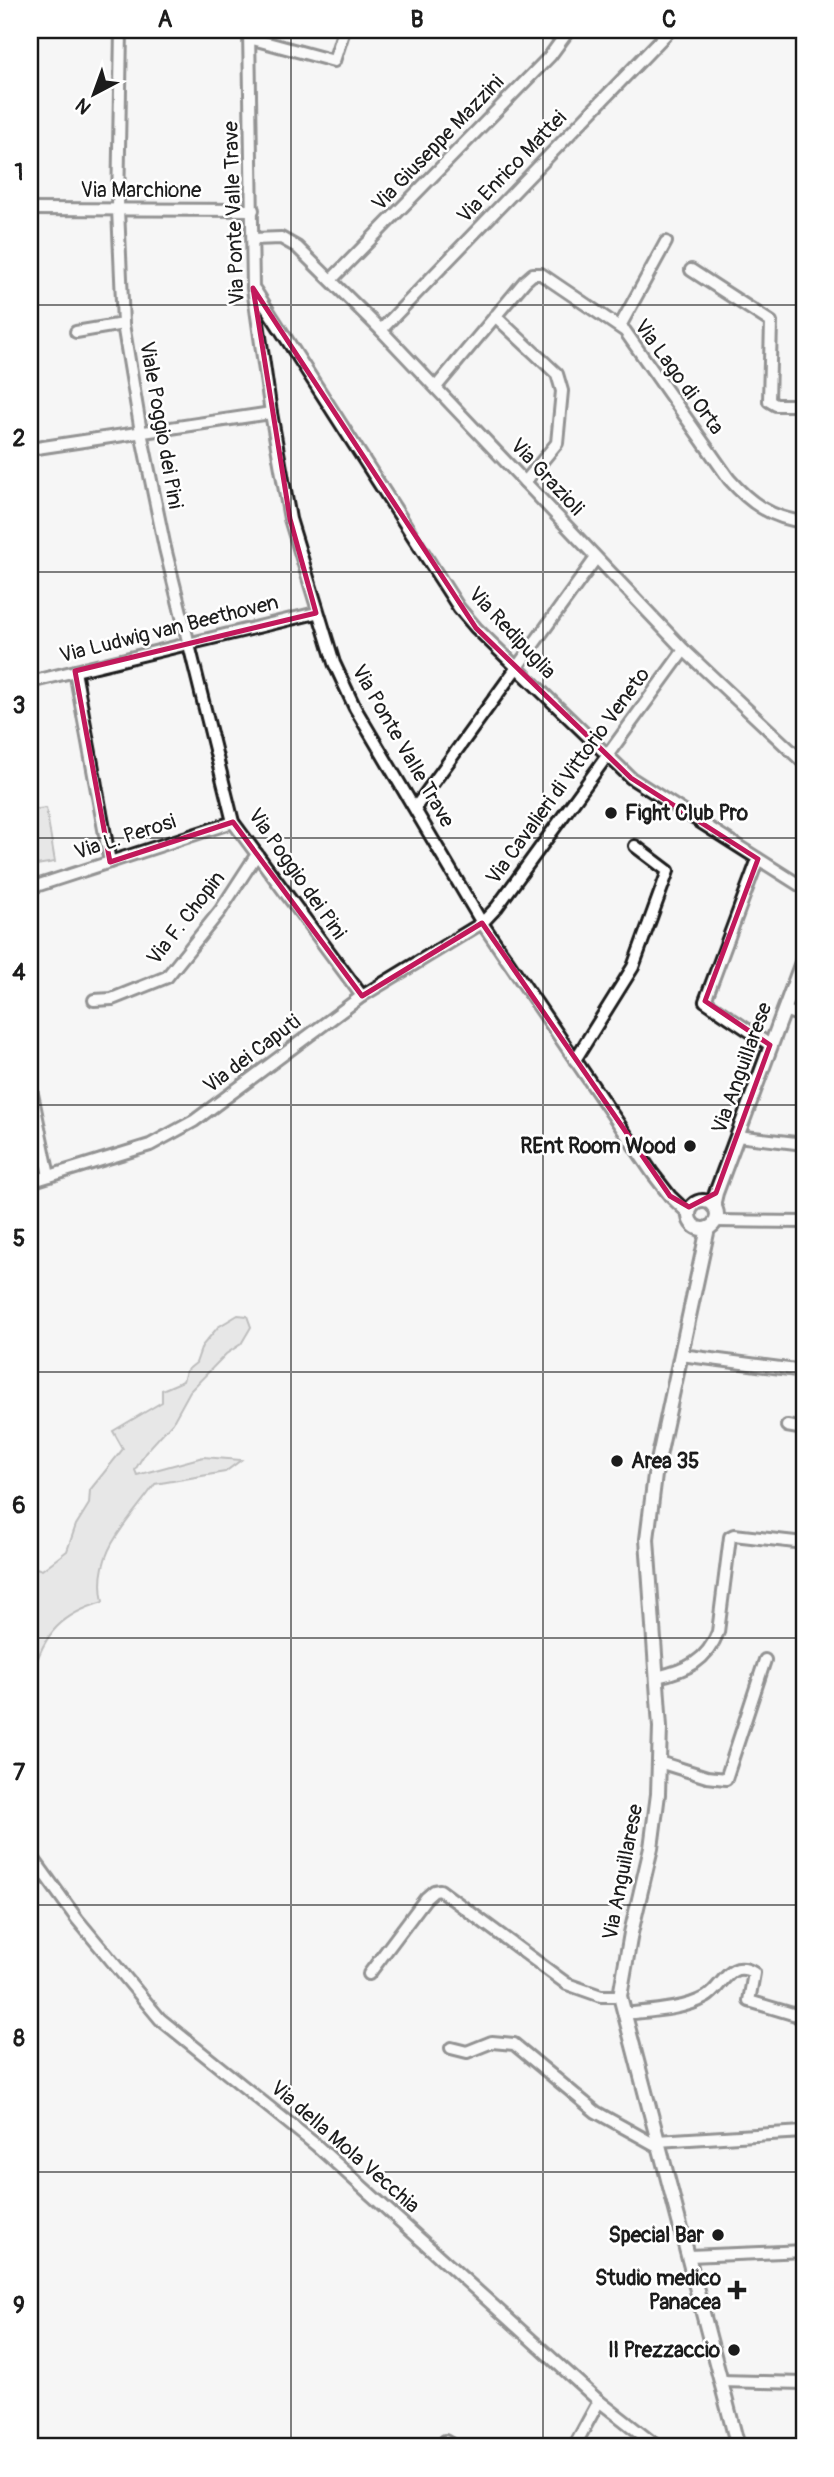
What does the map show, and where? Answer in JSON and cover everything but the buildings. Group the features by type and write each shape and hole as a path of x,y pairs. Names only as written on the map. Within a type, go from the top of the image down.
{"main road":[{"name":"Via Anguillarese","path":"738,2447 620,1996 631,1933 651,1848 659,1762 657,1676 647,1539 655,1475 703,1252 703,1211 737,1136 804,957"}],"street":[{"name":"Viale Poggio dei Pini","path":"121,30 118,209 123,324 141,432 165,548 191,643"},
{"path":"249,34 334,61 344,30"},
{"name":"Via Giuseppe Mazzini","path":"331,280 550,56 569,30"},
{"name":"Via Enrico Mattei","path":"382,330 670,30"},
{"name":"Via Ponte Valle Trave","path":"249,34 253,288 290,519 316,613 334,663 355,708 482,923 653,1174 703,1211"},
{"name":"Via Marchione","path":"30,209 253,210"},
{"path":"253,239 281,238"},
{"path":"253,257 281,238"},
{"name":"Via Grazioli","path":"281,238 297,247 382,330 684,650 804,763"},
{"path":"620,326 666,242"},
{"path":"691,270 769,319 773,327 769,401 776,405 804,405"},
{"name":"Via Lago di Orta","path":"436,387 525,281 536,273 556,282 620,326 729,479 746,498 768,513 804,522"},
{"name":"Via Redipuglia","path":"253,288 459,608 516,668 631,778 804,887"},
{"path":"495,316 552,368 562,391 557,443 525,482"},
{"path":"76,332 123,324"},
{"path":"30,449 271,413"},
{"path":"415,808 596,558"},
{"name":"Via Ludwig van Beethoven","path":"30,682 316,613"},
{"name":"Via Poggio dei Pini","path":"191,643 233,822 362,996"},
{"name":"Via Cavalieri di Vittorio Veneto","path":"482,923 497,907 684,650"},
{"path":"75,671 110,862"},
{"name":"Via L. Perosi","path":"30,888 233,822"},
{"path":"575,1060 633,967 668,871 635,845"},
{"name":"Via F. Chopin","path":"94,1000 112,999 167,977 220,911 257,855"},
{"path":"758,859 705,1001 770,1045"},
{"name":"Via dei Caputi","path":"30,1182 150,1145 194,1121 362,996 482,923"},
{"path":"784,1010 804,1017"},
{"path":"30,1084 49,1176"},
{"path":"737,1136 804,1144"},
{"path":"703,1211 733,1219 804,1222"},
{"path":"681,1355 804,1371"},
{"path":"787,1426 804,1429"},
{"path":"657,1676 693,1665 713,1645 718,1632 730,1537 734,1535 804,1543"},
{"path":"659,1762 706,1777 726,1779 765,1660"},
{"name":"Via della Mola Vecchia","path":"30,1854 86,1930 160,2019 316,2145 599,2401 659,2447"},
{"path":"369,1974 426,1898 434,1891 440,1890 567,1984 601,1996 620,1996"},
{"path":"624,2014 666,2009 704,1998 716,1990 725,1974 738,1969 754,1973 749,2001 796,2015 804,2021"},
{"path":"451,2048 467,2052 492,2042 514,2044 596,2112 658,2144 804,2132"},
{"path":"689,2256 804,2251"},
{"path":"720,2381 804,2383"},
{"path":"575,2447 599,2401"},
{"path":"445,2441 456,2447"}],"highlighted area":[{"path":"253,288 476,628 631,778 758,859 705,1001 770,1045 716,1193 689,1207 670,1196 482,923 362,996 233,822 110,862 75,671 316,613 290,519"}],"shaded area":[{"path":"46,808 55,862 30,866 30,810"},
{"path":"238,1315 247,1316 251,1327 241,1344 226,1354 190,1391 173,1422 145,1453 135,1470 137,1475 203,1457 241,1460 225,1472 155,1484 115,1538 108,1552 101,1584 103,1602 76,1613 57,1627 49,1636 30,1675 30,1566 42,1570 67,1551 76,1525 89,1504 90,1490 123,1449 113,1431 162,1402 162,1390 183,1381 186,1371 196,1363 202,1346 218,1327"}],"place":[{"name":"Fight Club Pro","path":"611,813"},
{"name":"REnt Room Wood","path":"690,1146"},
{"name":"Area 35","path":"617,1461"},
{"name":"Special Bar","path":"718,2235"},
{"name":"Studio medico Panacea","path":"737,2290"},
{"name":"Il Prezzaccio","path":"734,2350"}]}
